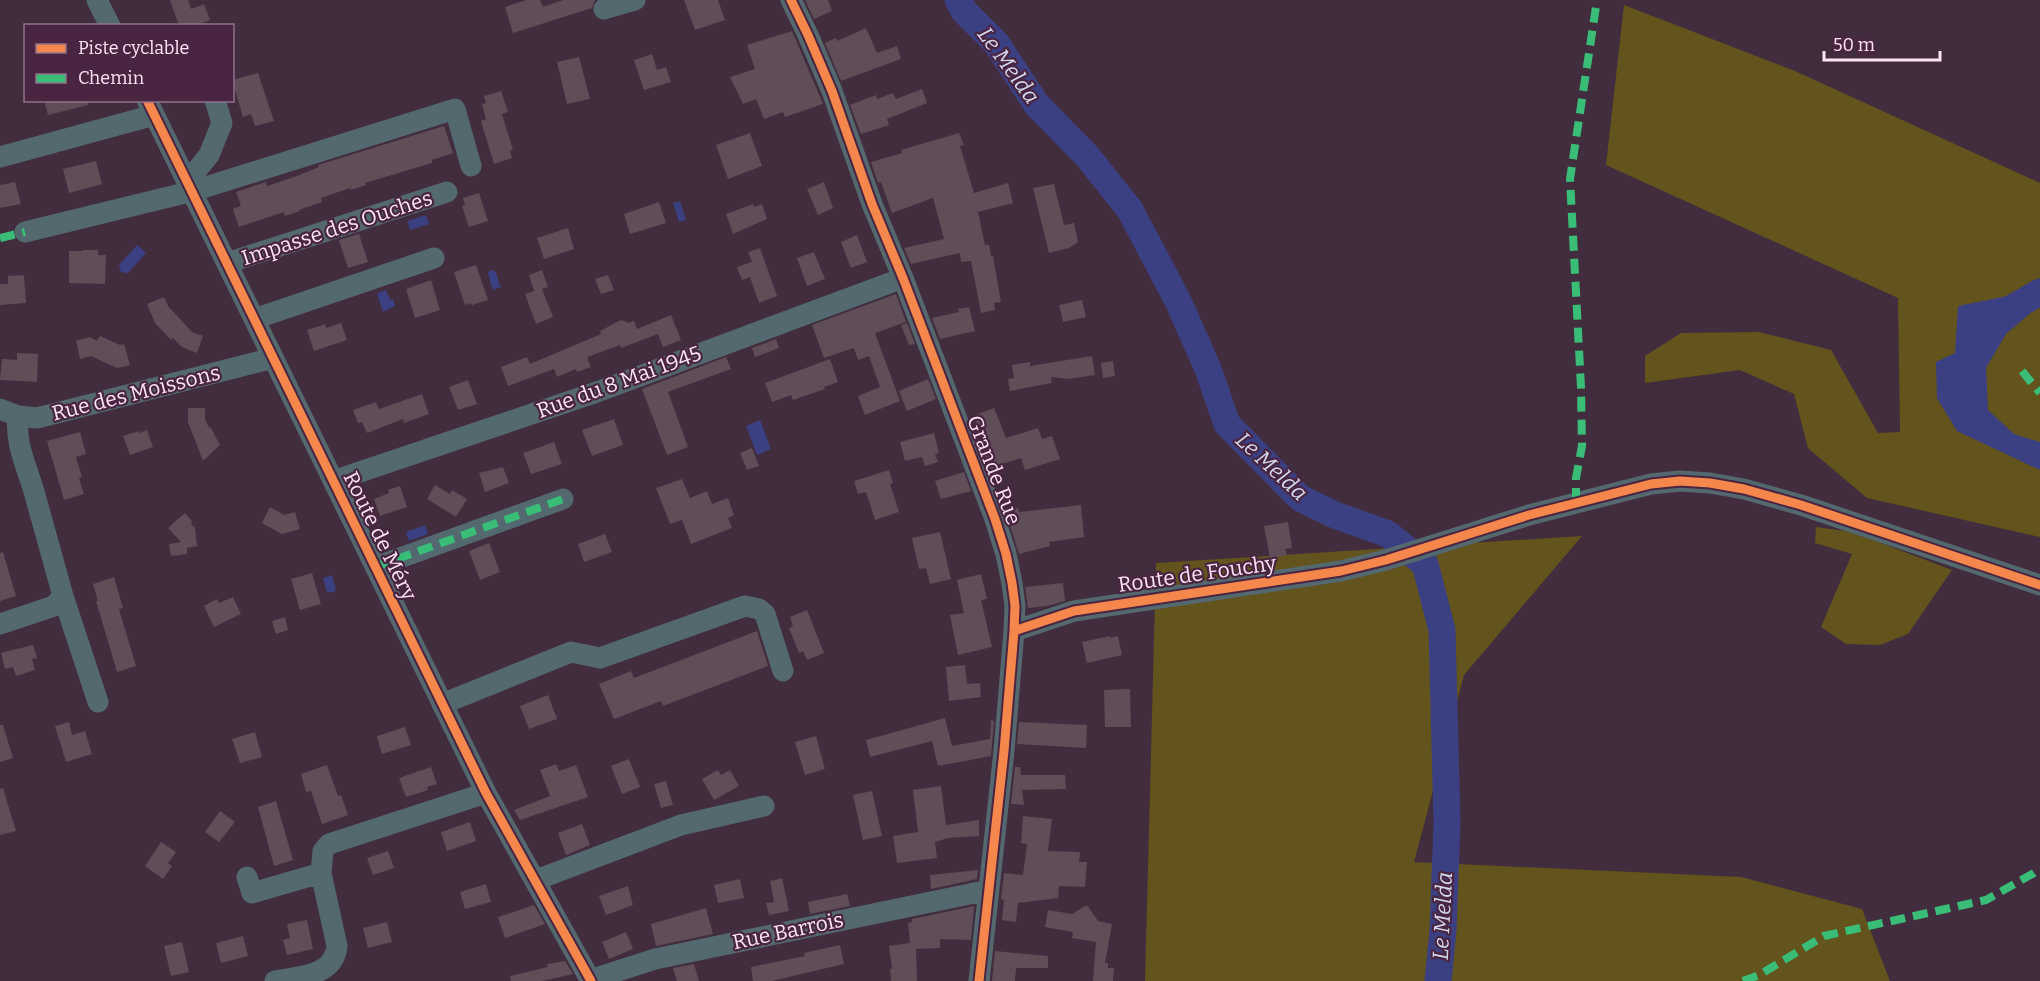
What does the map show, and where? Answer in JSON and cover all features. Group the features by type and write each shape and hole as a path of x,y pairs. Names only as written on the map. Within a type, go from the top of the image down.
{"street":[{"path":"604,9 634,0"},
{"name":"Grande Rue","path":"790,0 832,91 872,204 903,278 998,528 1012,583 1015,606 1014,631 1004,751 979,981"},
{"path":"101,1 109,24"},
{"path":"190,186 209,155 222,123 216,102"},
{"path":"0,157 151,108"},
{"name":"Route de Méry","path":"151,108 486,793 537,880 590,981"},
{"path":"25,232 455,109 471,166"},
{"name":"Impasse des Ouches","path":"227,263 447,192"},
{"path":"254,319 434,258"},
{"name":"Rue du 8 Mai 1945","path":"333,481 597,392 903,278"},
{"name":"Rue des Moissons","path":"9,412 38,418 273,358"},
{"path":"9,412 63,596 98,702"},
{"name":"Route de Fouchy","path":"1014,631 1074,611 1288,579 1386,560 1529,515 1652,484 1680,482 1710,483 1744,489 1801,505 2040,585"},
{"path":"375,567 563,499"},
{"path":"0,624 54,606 63,596"},
{"path":"442,704 571,652 600,658 745,606 759,609 765,615 783,670"},
{"path":"275,981 322,971 336,957 337,946 321,873 323,851 329,843 486,793"},
{"path":"537,880 681,825 764,807"},
{"path":"247,877 252,893 321,873"},
{"name":"Rue Barrois","path":"590,981 655,959 989,890"}],"shaded area":[{"path":"1624,5 1795,71 2040,183 2040,537 1867,498 1808,448 1794,394 1740,370 1645,383 1645,356 1681,333 1759,332 1831,350 1878,433 1900,432 1898,298 1606,165"},
{"path":"680,201 686,220 679,222 673,203"},
{"path":"426,215 429,224 410,230 407,221"},
{"path":"137,245 146,253 128,273 121,272 119,265"},
{"path":"493,270 502,287 495,290 493,290 488,274"},
{"path":"386,290 395,306 383,312 377,293"},
{"path":"2012,295 2040,302 2040,305 2006,334 1986,368 1988,410 2014,434 2040,442 2040,470 1957,431 1937,398 1936,362 1955,353 1958,306"},
{"path":"760,420 771,449 757,455 746,426"},
{"path":"425,525 428,534 409,541 406,532"},
{"path":"1816,527 1852,532 1952,570 1908,634 1880,645 1846,644 1821,627 1852,554 1815,543"},
{"path":"1582,536 1464,675 1414,862 1741,877 1862,909 1890,981 1145,981 1156,563"},
{"path":"332,575 336,591 327,593 323,578"}],"building":[{"path":"170,0 188,0 191,9 204,4 210,20 201,24 178,24"},
{"path":"526,0 540,0 543,7 563,0 595,0 592,8 513,33 505,7"},
{"path":"684,0 718,0 725,20 695,30"},
{"path":"805,0 828,0 832,11 814,19"},
{"path":"866,28 877,53 897,46 901,59 841,81 825,43 836,38 837,41"},
{"path":"792,31 823,104 785,117 783,112 764,119 756,99 743,104 730,77 755,69 747,45"},
{"path":"652,54 657,70 666,67 671,82 644,90 634,60"},
{"path":"579,57 590,99 567,104 557,62"},
{"path":"258,73 274,121 255,126 251,114 243,117 234,79"},
{"path":"922,89 927,103 887,119 889,125 861,134 850,105 876,95 877,99 893,93 896,99"},
{"path":"501,91 508,112 502,114 513,150 510,151 512,158 494,164 481,121 486,119 482,104 486,103 484,96"},
{"path":"45,102 88,102 88,105 48,115"},
{"path":"444,126 453,153 432,160 432,163 321,198 322,202 300,211 285,216 284,212 239,227 233,209 241,206 236,192 266,182 267,186 319,167 318,165"},
{"path":"750,133 762,166 728,179 716,145"},
{"path":"959,133 964,145 960,146 974,193 1008,183 1013,203 978,212 985,245 989,245 991,256 993,256 1001,302 994,303 995,310 981,313 971,261 961,262 960,253 911,264 904,248 944,239 933,198 892,213 871,162 902,153 901,150"},
{"path":"96,161 102,184 69,193 63,169"},
{"path":"15,182 21,204 0,208 0,185"},
{"path":"824,182 833,208 818,215 807,189"},
{"path":"1054,184 1064,225 1074,223 1078,242 1069,248 1049,253 1033,188"},
{"path":"479,193 488,221 469,227 462,206 465,205 463,198"},
{"path":"659,202 666,223 630,234 624,214"},
{"path":"753,204 754,207 762,204 767,219 733,234 726,214"},
{"path":"568,228 574,249 544,259 537,238"},
{"path":"359,234 368,262 348,268 339,240"},
{"path":"857,235 867,262 851,268 841,242"},
{"path":"760,248 777,296 759,303 750,277 742,280 737,267 752,262 748,252"},
{"path":"98,250 98,255 106,255 105,284 69,283 69,251"},
{"path":"814,252 825,279 807,286 797,258"},
{"path":"476,265 488,300 465,305 454,272"},
{"path":"542,270 548,287 542,289 553,317 536,324 525,294 534,291 529,275"},
{"path":"24,275 26,303 0,305 0,284 8,284 8,276"},
{"path":"608,275 614,290 601,294 595,279"},
{"path":"431,280 440,310 415,318 406,289"},
{"path":"896,294 906,322 875,333 900,401 865,415 858,396 880,387 869,356 858,360 854,348 824,358 812,325"},
{"path":"164,297 168,306 192,332 203,336 197,353 182,347 173,338 171,340 155,323 147,304"},
{"path":"1082,300 1086,317 1063,322 1059,305"},
{"path":"969,307 975,331 940,339 932,318 959,312 958,309"},
{"path":"671,315 681,340 663,347 658,334 621,348 620,345 587,357 591,367 577,372 576,369 557,377 554,369 508,386 501,367 527,357 530,364 601,334 600,331 621,320 629,323 634,321 637,329"},
{"path":"341,323 347,340 314,351 307,330 325,324 326,328"},
{"path":"907,323 915,344 909,345 901,325"},
{"path":"100,336 120,345 124,344 130,365 117,368 91,356 80,359 76,341 90,337 97,341"},
{"path":"776,339 779,348 755,357 752,348"},
{"path":"17,353 38,354 37,382 0,380 2,359 17,360"},
{"path":"1092,356 1095,375 1068,379 1051,377 1052,383 1010,391 1008,379 1014,378 1012,365 1030,362 1030,366"},
{"path":"726,357 731,369 668,392 688,447 667,455 642,389"},
{"path":"830,359 838,382 793,400 791,395 772,402 765,383"},
{"path":"1113,361 1115,376 1103,378 1101,363"},
{"path":"928,379 936,399 907,411 899,391"},
{"path":"468,380 477,404 458,410 449,387"},
{"path":"422,394 429,414 404,423 403,419 367,433 362,422 358,423 353,410 376,402 379,409"},
{"path":"188,408 205,408 205,419 220,445 203,461 188,422"},
{"path":"994,408 1006,438 1038,428 1042,439 1052,436 1060,459 1025,470 1021,458 995,466 1001,482 995,484 981,447 985,445 973,416"},
{"path":"614,419 623,445 592,456 582,430"},
{"path":"147,430 153,447 130,455 123,436"},
{"path":"80,432 86,454 76,457 84,494 64,500 47,441"},
{"path":"934,433 939,453 935,454 938,462 925,466 922,457 905,461 900,442"},
{"path":"554,442 562,464 531,474 523,453"},
{"path":"752,448 759,466 747,470 740,453"},
{"path":"503,467 509,483 485,492 479,473"},
{"path":"889,470 893,483 890,484 899,512 875,520 866,492 858,494 854,481"},
{"path":"964,472 971,491 941,499 935,481"},
{"path":"682,479 690,498 707,491 712,504 728,498 734,515 728,518 732,528 691,544 682,520 670,524 656,488"},
{"path":"435,485 450,494 452,490 467,499 456,517 427,499"},
{"path":"400,486 407,507 380,516 374,499"},
{"path":"1081,505 1084,537 1049,542 1050,546 1019,554 1005,510 1018,508 1019,512"},
{"path":"270,507 284,515 295,512 300,529 282,534 262,523"},
{"path":"185,513 195,528 197,546 187,548 187,554 171,556 169,544 181,542 168,528"},
{"path":"1288,522 1292,548 1285,549 1287,555 1270,558 1264,526"},
{"path":"940,532 951,579 930,584 926,568 919,569 912,538"},
{"path":"605,534 612,552 584,562 578,544"},
{"path":"489,543 500,572 480,580 469,551"},
{"path":"3,552 16,596 0,601 0,553"},
{"path":"312,573 321,604 300,610 291,579"},
{"path":"981,574 987,599 981,600 992,647 958,655 950,615 964,613 957,580"},
{"path":"114,577 123,608 119,609 136,666 117,672 93,584"},
{"path":"1063,583 1065,601 1028,608 1025,587"},
{"path":"233,597 241,614 214,627 204,606 217,599 219,603"},
{"path":"807,610 824,653 807,660 803,651 799,653 789,628 793,626 790,617"},
{"path":"285,617 288,630 276,634 272,621"},
{"path":"757,631 768,666 663,706 661,701 614,719 599,684 631,671 634,678"},
{"path":"1110,636 1110,638 1118,636 1122,655 1087,663 1082,642"},
{"path":"33,645 37,658 32,659 35,670 16,676 13,667 5,669 1,653"},
{"path":"965,665 967,684 980,683 981,697 949,701 946,667"},
{"path":"1130,689 1131,727 1105,727 1104,690"},
{"path":"548,695 557,719 529,729 520,706"},
{"path":"945,718 952,746 990,739 991,720 994,721 991,756 938,766 932,741 870,757 866,740"},
{"path":"69,722 72,735 85,731 92,754 66,762 55,726"},
{"path":"1019,722 1087,725 1086,748 1017,744"},
{"path":"0,725 3,725 13,758 0,762"},
{"path":"405,727 411,745 382,754 377,736"},
{"path":"255,732 262,757 240,763 232,739"},
{"path":"816,736 825,769 805,775 795,742"},
{"path":"629,759 640,787 622,794 611,766"},
{"path":"556,764 559,771 576,765 588,797 520,820 514,810 550,796 540,770"},
{"path":"327,765 338,796 341,795 348,815 322,824 311,791 306,792 301,774"},
{"path":"431,767 437,784 427,787 428,790 406,797 399,778"},
{"path":"1015,767 1020,767 1021,775 1065,775 1066,789 1022,790 1024,805 1011,804"},
{"path":"718,770 721,775 730,770 739,786 714,800 702,779"},
{"path":"666,781 673,805 661,808 654,784"},
{"path":"941,786 946,825 979,820 979,836 948,838 935,842 937,858 897,863 893,836 918,832 913,790"},
{"path":"3,788 16,831 0,835 0,789"},
{"path":"872,791 882,836 863,840 853,795"},
{"path":"276,801 293,860 274,866 258,807"},
{"path":"220,811 235,822 219,842 205,832"},
{"path":"1023,816 1052,819 1048,851 1080,852 1079,862 1087,862 1085,887 1059,886 1058,898 1018,903 1016,922 1002,920 1004,900 1001,899 1004,873 1023,875 1027,844 1021,843"},
{"path":"470,822 476,841 447,851 441,832"},
{"path":"582,824 590,845 566,855 558,833"},
{"path":"161,842 176,852 168,863 172,866 163,879 145,866"},
{"path":"388,851 394,868 373,875 367,858"},
{"path":"978,870 977,879 931,889 930,875"},
{"path":"782,878 789,911 769,915 766,903 774,902 770,881"},
{"path":"740,879 744,898 718,903 714,885"},
{"path":"486,884 491,902 465,909 460,892"},
{"path":"628,886 633,905 606,915 599,896"},
{"path":"847,894 850,906 810,914 808,902"},
{"path":"534,905 545,924 505,938 498,917"},
{"path":"1087,905 1098,921 1112,924 1105,963 1108,963 1108,968 1114,968 1113,981 1093,981 1096,942 1072,938 1073,932 1045,927 1048,910 1072,914"},
{"path":"974,906 971,940 940,939 940,948 916,949 917,981 891,981 889,946 910,943 908,923 912,922 912,919"},
{"path":"706,908 713,934 656,946 651,924"},
{"path":"307,920 313,949 287,955 283,940 290,938 287,924"},
{"path":"387,922 392,942 368,948 363,928"},
{"path":"626,932 633,949 609,959 602,942"},
{"path":"243,936 248,956 221,963 216,943"},
{"path":"182,942 189,972 171,976 164,946"},
{"path":"840,945 844,964 772,981 753,981 751,967 805,956 804,953"},
{"path":"995,951 1048,956 1048,968 1016,968 1015,981 992,981"},
{"path":"565,961 573,974 542,981 511,981 510,976 548,967 547,964"},
{"path":"694,964 699,981 677,981 673,968"}],"waterway":[{"name":"Le Melda","path":"958,0 964,11 996,43 1037,105 1088,157 1130,210 1178,301 1208,369 1227,424 1300,498 1335,515 1388,534 1425,564 1442,630 1447,822 1443,930 1438,981"},
{"path":"1997,317 2040,292"}],"marked path":[{"path":"1576,503 1576,478 1582,446 1581,387 1570,179 1597,0"},
{"path":"0,238 25,232"},
{"path":"2022,371 2040,393"},
{"path":"375,567 563,499"},
{"path":"1743,981 1759,975 1824,936 1986,900 2040,868"}],"cycle path":[{"path":"791,0 832,91 872,204 903,278 995,519 1012,583 1015,606 1014,631 1004,751 979,981"},
{"path":"148,102 486,793 591,981"},
{"path":"1014,631 1074,611 1341,571 1386,560 1529,515 1651,484 1680,481 1744,489 1801,505 2040,585"}]}
